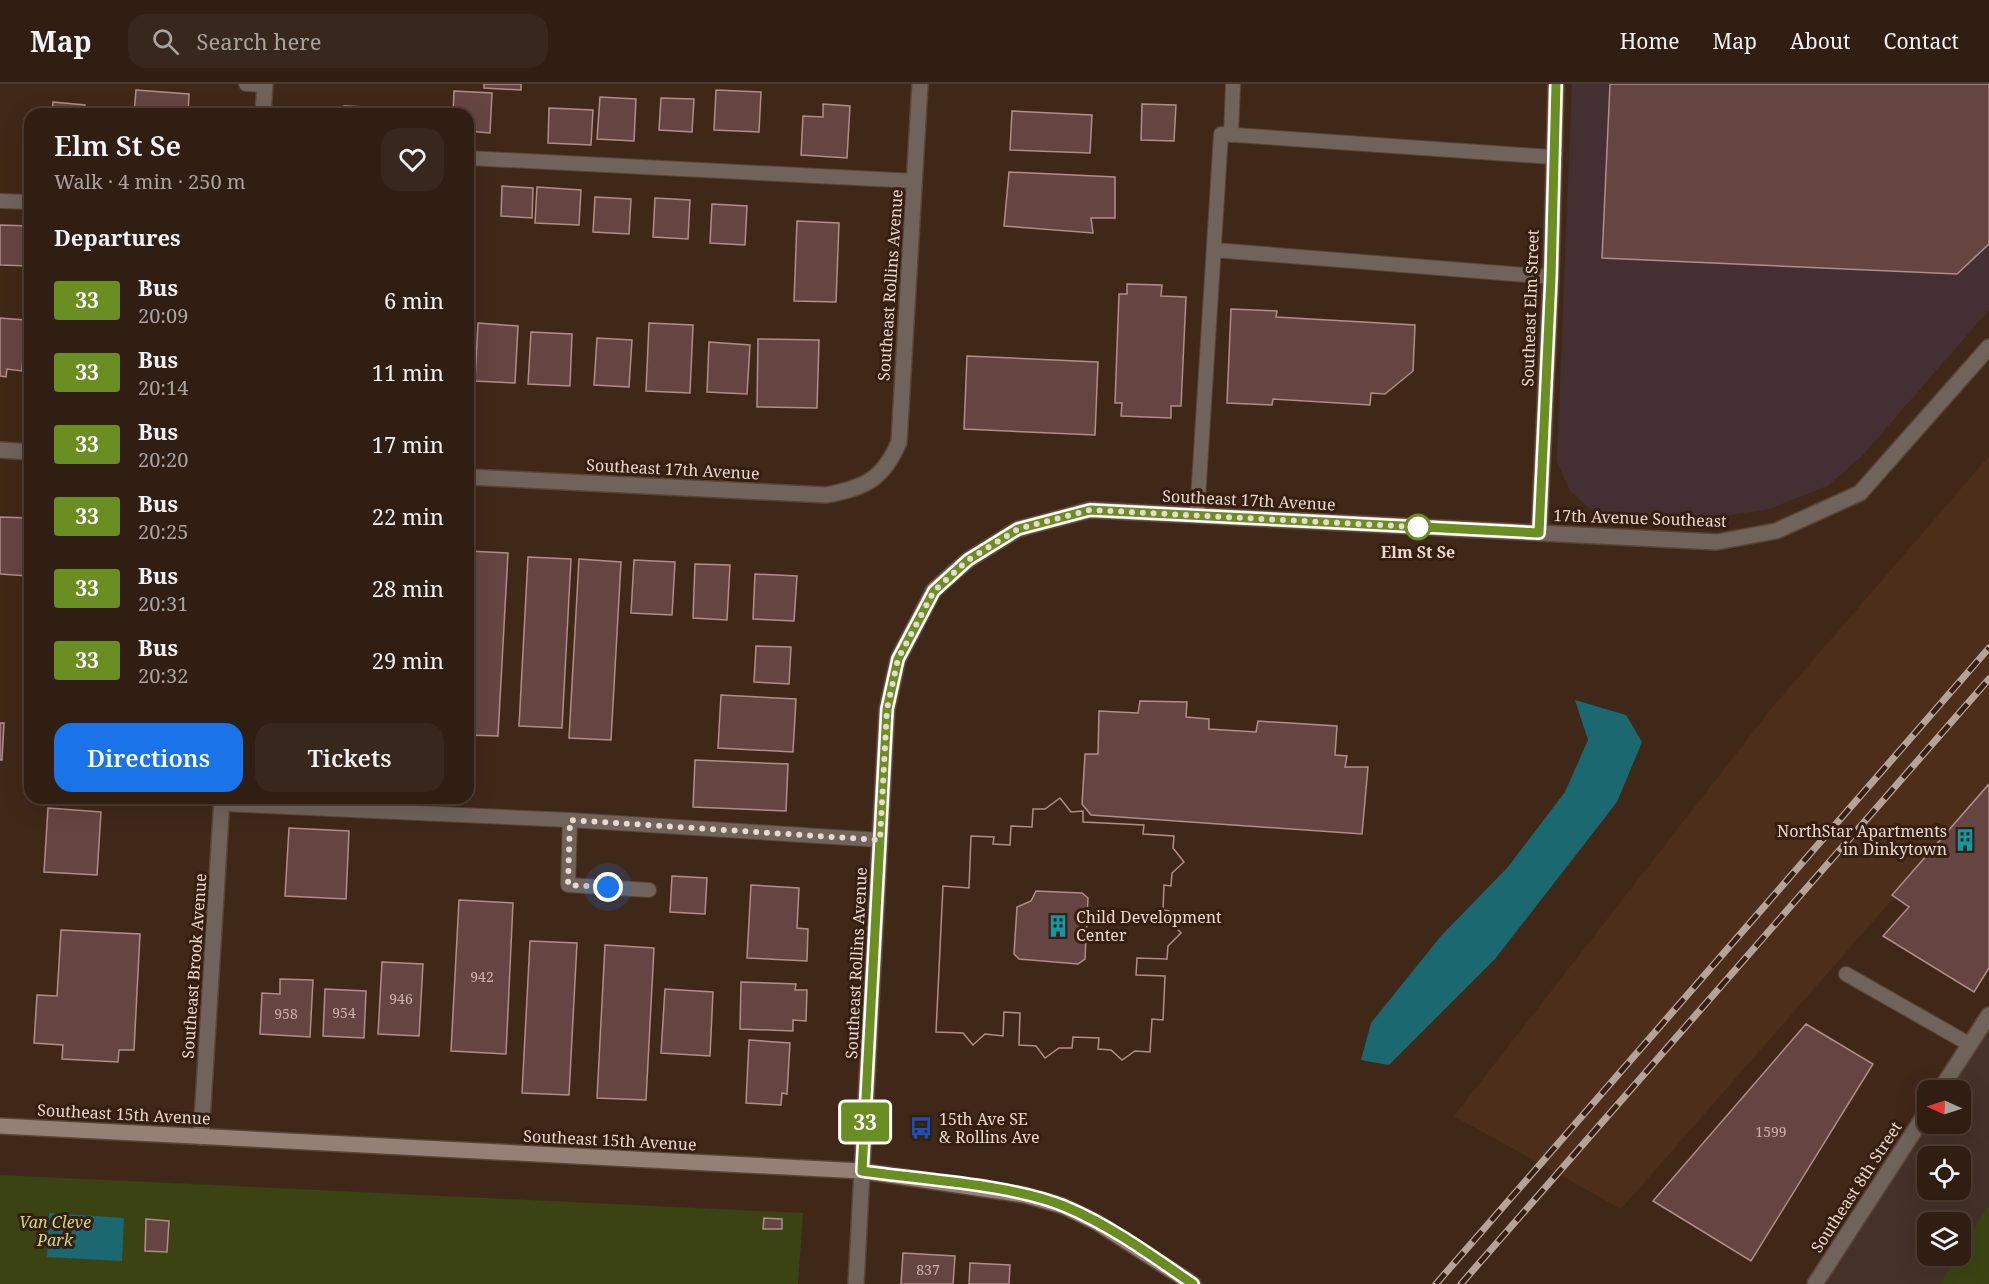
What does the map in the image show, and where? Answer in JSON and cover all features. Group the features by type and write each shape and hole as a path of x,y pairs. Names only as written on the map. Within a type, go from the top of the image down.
{"street":[{"name":"Southeast Rollins Avenue","path":"874,480 891,461 899,442 920,84"},
{"name":"Southeast Elm Street","path":"1539,533 1551,277 1552,157 1556,84"},
{"path":"263,108 265,85"},
{"name":"17th Avenue Southeast","path":"1539,533 1717,542 1776,531 1860,493 1989,347"},
{"path":"0,450 24,452"},
{"name":"Southeast 17th Avenue","path":"474,477 826,495 850,490 874,480"},
{"name":"Southeast 17th Avenue","path":"968,560 1018,529 1090,510 1539,533"},
{"name":"Southeast Rollins Avenue","path":"856,1284 887,709 898,659 934,591 968,560"},
{"name":"Southeast Brook Avenue","path":"201,1137 222,804"},
{"path":"1946,1080 1989,1015"},
{"name":"Southeast 15th Avenue","path":"0,1126 862,1171 1024,1195 1063,1206 1096,1222 1193,1284"},
{"name":"Southeast 8th Street","path":"1815,1284 1917,1127"}],"lane":[{"path":"246,84 265,85"},
{"path":"1231,135 1233,84"},
{"path":"1197,515 1221,135 1552,157"},
{"path":"474,158 915,181"},
{"path":"0,201 24,202"},
{"path":"1214,250 1551,277"},
{"path":"277,804 880,840"},
{"path":"570,820 568,885 649,890"},
{"path":"1846,974 1969,1044"}],"shaded area":[{"path":"1572,84 1989,84 1989,310 1861,457 1827,486 1769,509 1717,517 1595,513 1570,491 1557,461"},
{"path":"1989,456 1989,789 1621,1209 1454,1116 1771,709"},
{"path":"1989,1015 1989,1284 1815,1284 1921,1134 1971,1134 1971,1080 1947,1080"}],"green space":[{"name":"Van Cleve Park","path":"0,1175 803,1213 798,1284 0,1284"},
{"path":"1989,1204 1989,1284 1940,1284 1951,1266 1971,1266 1971,1234"}],"water":[{"path":"1575,700 1626,715 1642,742 1617,802 1495,959 1389,1065 1361,1060 1371,1023 1441,936 1508,867 1565,792 1588,740"},
{"path":"49,1213 124,1218 122,1261 47,1257"}],"building":[{"path":"484,84 521,84 521,90 484,88"},
{"path":"1610,84 1989,84 1989,244 1957,274 1602,258"},
{"path":"136,90 189,94 188,108 134,108"},
{"path":"716,90 761,92 759,132 714,130"},
{"path":"454,91 492,93 490,133 474,132 474,108 453,108"},
{"path":"600,97 636,99 634,141 597,139"},
{"path":"661,98 694,99 692,132 659,130"},
{"path":"53,102 85,105 85,108 52,108"},
{"path":"823,104 850,106 847,158 801,155 803,116 823,117"},
{"path":"1142,104 1176,105 1174,141 1141,140"},
{"path":"344,106 390,108 344,108"},
{"path":"549,108 593,110 591,145 548,143"},
{"path":"1012,111 1092,115 1090,153 1010,150"},
{"path":"1009,172 1115,177 1115,218 1091,218 1093,233 1004,226"},
{"path":"502,186 533,188 532,218 501,216"},
{"path":"537,187 581,190 579,225 535,223"},
{"path":"595,197 631,199 629,234 593,232"},
{"path":"655,198 690,200 688,239 653,237"},
{"path":"712,204 747,206 745,245 710,243"},
{"path":"797,221 839,223 836,302 794,301"},
{"path":"0,225 24,226 24,266 0,265"},
{"path":"1127,284 1162,285 1161,296 1186,297 1181,406 1171,406 1171,418 1121,416 1122,403 1115,403 1119,294 1127,294"},
{"path":"1231,309 1277,311 1276,317 1415,325 1413,371 1385,394 1371,393 1370,405 1273,399 1272,405 1227,403"},
{"path":"0,318 24,320 22,371 7,369 6,377 0,376"},
{"path":"478,323 518,326 515,383 475,381"},
{"path":"649,323 693,325 690,393 646,391"},
{"path":"531,332 572,334 570,386 528,384"},
{"path":"597,338 632,340 629,387 594,385"},
{"path":"758,339 819,340 817,408 757,407"},
{"path":"709,342 750,345 747,394 707,392"},
{"path":"967,356 1098,362 1095,435 964,429"},
{"path":"0,517 24,518 24,576 0,574"},
{"path":"474,551 508,553 498,736 474,735"},
{"path":"528,557 571,559 562,728 519,726"},
{"path":"579,559 621,562 611,740 569,738"},
{"path":"634,560 675,562 672,615 631,613"},
{"path":"695,564 730,565 727,620 693,618"},
{"path":"755,574 797,576 794,621 753,619"},
{"path":"756,646 791,647 789,684 754,682"},
{"path":"721,695 796,699 793,752 718,748"},
{"path":"1140,701 1187,702 1186,717 1209,719 1209,729 1256,732 1258,721 1337,726 1335,755 1347,756 1345,767 1368,767 1362,834 1091,815 1082,804 1085,754 1098,754 1099,711 1138,713"},
{"path":"0,723 4,723 2,760 0,760"},
{"path":"695,760 788,764 786,811 693,807"},
{"name":"NorthStar Apartments in Dinkytown","path":"1989,784 1989,968 1974,992 1883,936 1909,907 1892,895"},
{"name":"Child Development Center","path":"1060,798 1071,812 1083,811 1083,822 1144,825 1143,834 1174,836 1173,848 1184,862 1172,873 1171,886 1164,885 1163,910 1169,911 1169,920 1181,933 1168,946 1167,959 1137,958 1136,975 1165,976 1163,1020 1152,1019 1150,1052 1135,1051 1122,1060 1111,1050 1098,1049 1099,1038 1073,1037 1072,1048 1059,1048 1045,1058 1036,1046 1019,1045 1020,1013 1004,1012 1003,1036 985,1034 973,1045 963,1033 936,1032 943,886 969,888 971,836 994,837 993,844 1010,845 1011,826 1032,827 1033,809 1045,809","holes":["1036,891 1082,893 1088,898 1085,959 1078,964 1019,959 1014,954 1017,907 1031,901"]},
{"name":"Child Development Center","path":"1060,798 1071,812 1083,811 1083,822 1144,825 1143,834 1174,836 1173,848 1184,862 1172,873 1171,886 1164,885 1163,910 1169,911 1169,920 1181,933 1168,946 1167,959 1137,958 1136,975 1165,976 1163,1020 1152,1019 1150,1052 1135,1051 1122,1060 1111,1050 1098,1049 1099,1038 1073,1037 1072,1048 1059,1048 1045,1058 1036,1046 1019,1045 1020,1013 1004,1012 1003,1036 985,1034 973,1045 963,1033 936,1032 943,886 969,888 971,836 994,837 993,844 1010,845 1011,826 1032,827 1033,809 1045,809"},
{"path":"48,808 101,812 97,875 44,872"},
{"path":"289,828 349,831 346,899 285,896"},
{"path":"672,876 707,878 705,914 670,912"},
{"path":"751,885 799,888 797,928 808,929 807,961 747,958"},
{"path":"459,900 513,903 506,1054 451,1051"},
{"path":"61,930 140,934 134,1050 119,1050 118,1062 62,1059 63,1045 34,1043 37,995 57,996"},
{"path":"530,941 577,943 569,1095 522,1093"},
{"path":"605,945 654,948 646,1100 597,1098"},
{"path":"382,962 423,964 419,1036 378,1034"},
{"path":"280,979 313,980 310,1037 260,1034 262,993 280,994"},
{"path":"741,982 796,984 795,990 807,990 806,1021 793,1020 793,1031 740,1029"},
{"path":"325,989 366,991 364,1038 323,1036"},
{"path":"665,989 713,992 710,1056 661,1053"},
{"path":"1806,1024 1873,1064 1751,1261 1653,1201"},
{"path":"749,1040 790,1043 787,1094 782,1093 781,1105 746,1103"},
{"path":"764,1218 782,1219 782,1229 763,1229"},
{"path":"146,1219 169,1221 167,1252 145,1251"},
{"path":"903,1253 955,1256 953,1284 901,1284"},
{"path":"970,1263 1010,1265 1009,1284 969,1284"}],"railway":[{"path":"1436,1284 1989,648"},
{"path":"1461,1284 1989,679"}],"bus line":[{"name":"33","path":"1193,1284 1096,1222 1063,1206 1024,1195 862,1171 887,709 898,659 934,591 968,560 1018,529 1090,510 1539,533 1551,277 1552,157 1556,84"}],"place":[{"name":"Elm St Se","path":"1418,527"},
{"name":"NorthStar Apartments in Dinkytown","path":"1965,840"},
{"name":"Child Development Center","path":"1058,926"},
{"name":"15th Ave SE & Rollins Ave","path":"921,1128"}],"route":[{"path":"608,887 568,885 570,820 880,840 887,709 898,659 934,591 968,560 1018,529 1090,510 1418,527"}]}
